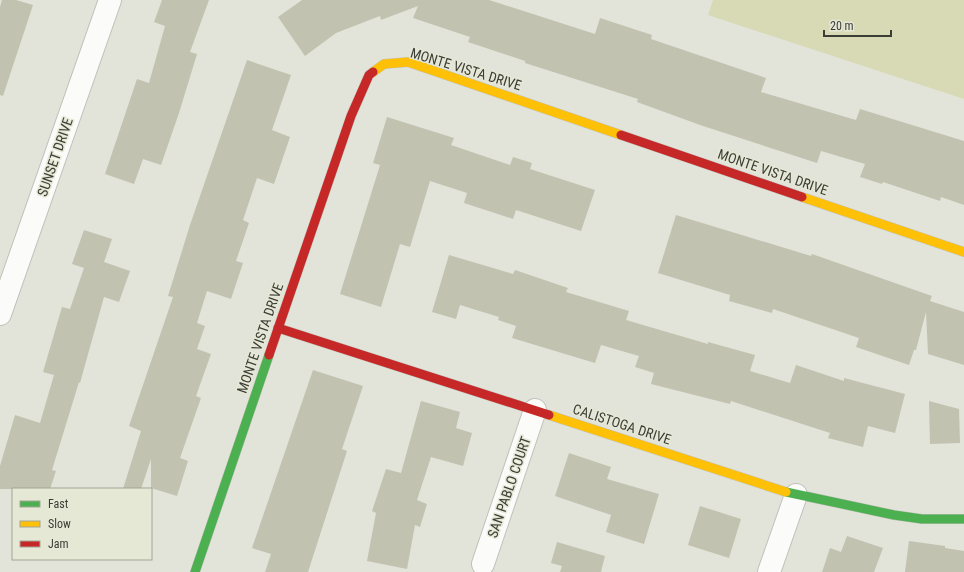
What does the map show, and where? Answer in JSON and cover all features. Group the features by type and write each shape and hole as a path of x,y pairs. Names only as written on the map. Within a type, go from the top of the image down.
{"street":[{"name":"SUNSET DRIVE","path":"0,314 110,0"},
{"name":"MONTE VISTA DRIVE","path":"195,572 351,116 369,75 384,64 408,62 964,252"},
{"name":"CALISTOGA DRIVE","path":"278,328 796,495 894,515 922,519 964,519"},
{"name":"SAN PABLO COURT","path":"483,564 535,410"},
{"path":"769,572 796,495"}],"green space":[{"path":"713,0 964,0 964,99 708,15"}],"building":[{"path":"2,0 16,0 33,5 3,96 0,95 0,7"},
{"path":"162,0 209,0 190,52 197,54 161,165 143,159 134,184 105,174 137,79 149,83 165,26 154,22"},
{"path":"302,0 489,0 595,34 600,18 652,35 651,39 766,78 761,92 856,120 860,109 964,141 964,205 941,197 940,201 883,182 882,184 860,177 865,164 821,151 817,163 700,125 637,102 638,99 525,63 525,61 468,42 470,37 413,18 418,6 381,20 380,16 336,33 305,56 278,17"},
{"path":"247,60 291,75 272,130 290,137 274,184 257,178 243,220 249,223 236,261 243,263 231,299 207,291 197,323 205,326 197,349 211,354 196,396 201,398 180,458 188,461 177,496 151,488 151,459 141,488 123,488 141,431 129,426 173,297 168,296 190,225"},
{"path":"387,117 454,138 451,145 510,165 513,157 532,163 530,169 595,190 581,231 516,210 513,219 464,203 467,193 430,181 410,247 400,244 381,307 340,294 380,165 373,163"},
{"path":"676,215 811,256 812,254 932,296 930,301 964,312 964,365 928,354 926,312 916,350 914,350 909,365 856,347 859,338 773,309 772,313 729,301 730,295 658,273"},
{"path":"84,230 112,239 104,262 130,271 119,302 104,297 80,383 79,382 52,470 56,471 50,488 0,489 0,466 15,415 40,423 54,375 43,372 62,307 70,309 84,268 72,264"},
{"path":"449,255 513,274 515,270 568,288 566,292 629,311 626,320 708,344 708,342 755,355 750,371 790,383 796,365 844,381 844,378 905,394 895,433 868,426 863,447 828,438 830,433 731,401 730,404 651,384 654,373 635,367 639,356 601,345 595,363 512,338 516,326 498,320 499,317 460,305 456,319 432,312"},
{"path":"313,370 363,386 342,449 347,451 308,572 265,572 271,554 252,548"},
{"path":"421,401 460,412 456,428 472,433 463,466 431,457 417,500 427,504 420,527 415,525 407,569 367,561 376,513 372,511 386,469 401,473"},
{"path":"929,401 959,409 960,443 930,444"},
{"path":"569,453 611,467 607,479 659,494 644,544 606,532 611,515 555,496"},
{"path":"700,506 741,519 729,558 688,545"},
{"path":"847,536 883,548 874,572 822,572 830,548 841,552"},
{"path":"909,541 945,546 945,548 964,551 964,572 905,572"},
{"path":"557,542 605,556 601,572 560,572 562,566 551,563"}],"traffic: fast":[{"path":"195,572 269,355"},
{"path":"786,492 894,515 922,519 964,519"}],"traffic: slow":[{"path":"373,72 384,64 408,62 621,135"},
{"path":"802,197 964,252"},
{"path":"549,415 786,492"}],"traffic: jam":[{"path":"269,355 351,116 369,75 373,72"},
{"path":"621,135 802,197"},
{"path":"278,328 549,415"}]}
